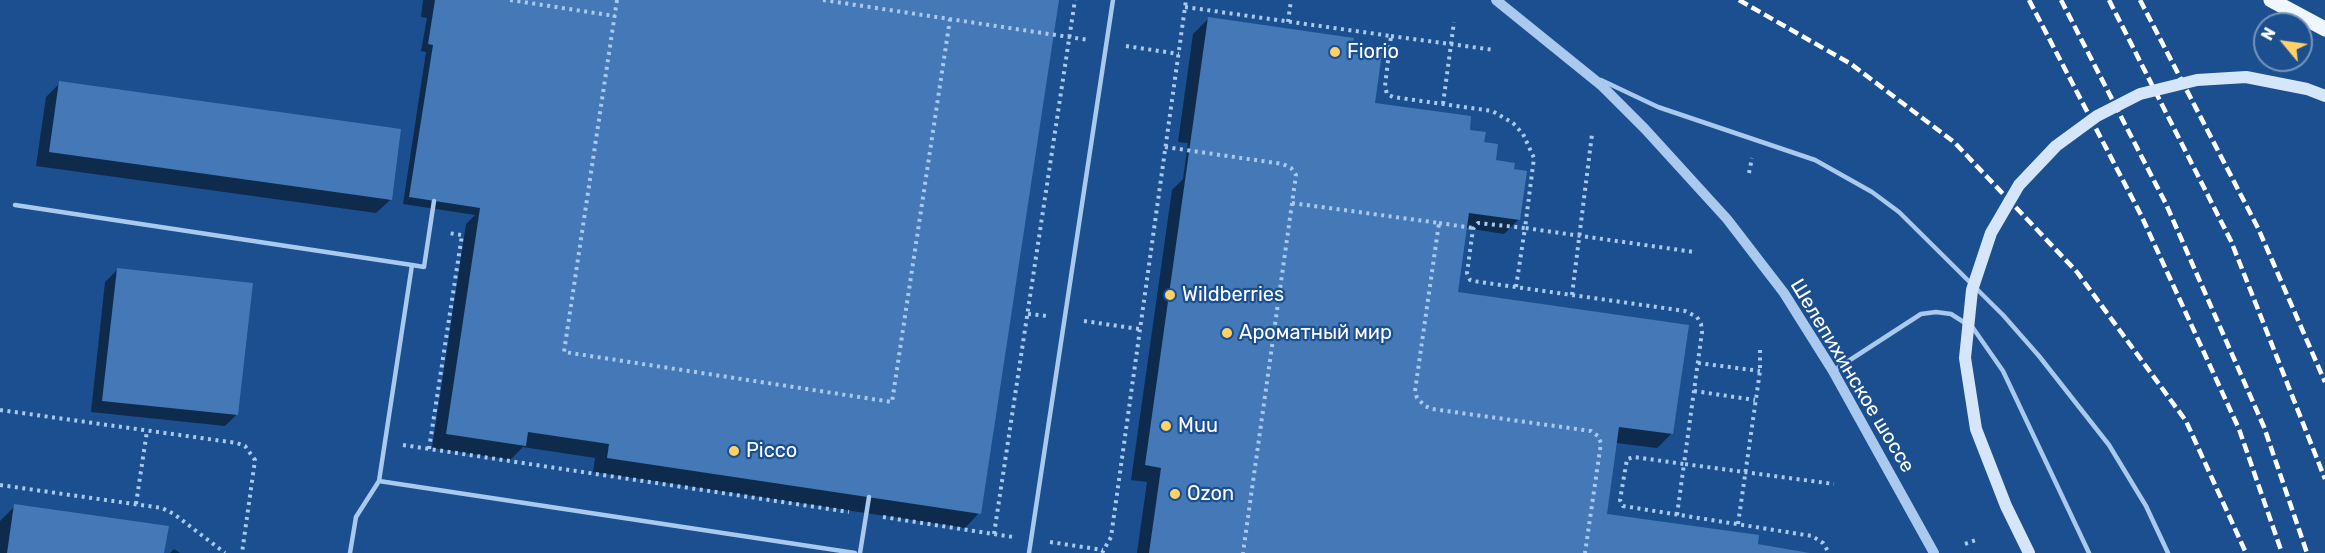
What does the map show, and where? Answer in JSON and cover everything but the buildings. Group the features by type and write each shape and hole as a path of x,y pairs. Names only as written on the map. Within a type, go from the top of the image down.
{"main road":[{"path":"2271,0 2325,29"},
{"path":"2029,553 2006,506 1976,429 1965,358 1972,290 1991,233 2019,185 2055,146 2097,116 2140,94 2197,80 2246,77 2307,89 2325,96"}],"street":[{"name":"Шелепихинское шоссе","path":"1496,0 1601,85 1645,129 1727,219 1784,293 1833,371 1934,553"}],"lane":[{"path":"1029,553 1113,0"},
{"path":"1585,72 1658,107 1815,160 1872,192 1899,212 2003,315 2039,356 2102,436 2146,506 2168,553"},
{"path":"15,205 424,267 434,201"},
{"path":"350,553 356,517 379,481 411,265"},
{"path":"1833,371 1920,314 1936,312 1951,314 1973,328 2003,371 2089,553"},
{"path":"379,481 855,553"},
{"path":"860,553 869,497"}],"path":[{"path":"510,0 615,16"},
{"path":"617,0 564,352 892,402 950,19"},
{"path":"823,0 1179,54"},
{"path":"994,534 1075,0"},
{"path":"384,442 1031,539 1102,552 1111,537 1186,0"},
{"path":"1288,22 1291,0"},
{"path":"1185,7 1494,50"},
{"path":"1443,104 1454,22"},
{"path":"1391,36 1385,86 1387,94 1393,97 1492,111 1513,123 1523,134 1534,158 1516,287"},
{"path":"1572,295 1592,135"},
{"path":"1166,147 1287,165 1296,175 1243,553"},
{"path":"1749,173 1753,154"},
{"path":"1292,203 1473,228"},
{"path":"1677,515 1702,332 1701,324 1692,313 1473,281 1468,278 1467,273 1473,228 1482,222 1694,252"},
{"path":"1438,223 1415,391 1417,398 1432,409 1591,431 1598,436 1601,443 1585,553"},
{"path":"429,230 462,235 429,449"},
{"path":"1738,524 1760,371 1760,347"},
{"path":"1698,363 1760,371"},
{"path":"1694,391 1755,400"},
{"path":"0,410 237,443 249,450 255,460 242,553"},
{"path":"136,504 147,431"},
{"path":"1829,553 1816,537 1623,507 1620,500 1625,464 1627,459 1634,457 1834,484"},
{"path":"0,485 136,504 169,511 225,553"},
{"path":"1965,544 1979,539"}],"railway":[{"path":"1739,0 1851,64 1954,142 2077,272 2186,421 2246,553"},
{"path":"2029,0 2141,215 2239,429 2282,553"},
{"path":"2061,0 2166,204 2264,427 2307,553"},
{"path":"2109,0 2231,241 2325,479"},
{"path":"2140,0 2258,228 2325,382"}],"place":[{"name":"Fiorio","path":"1335,52"},
{"name":"Wildberries","path":"1170,295"},
{"name":"Ароматный мир","path":"1227,333"},
{"name":"Muu","path":"1166,426"},
{"name":"Picco","path":"734,451"},
{"name":"Ozon","path":"1175,494"}]}
